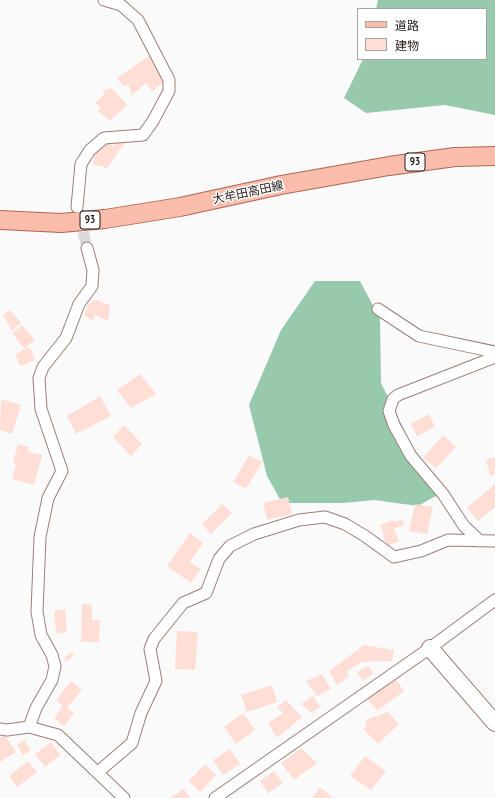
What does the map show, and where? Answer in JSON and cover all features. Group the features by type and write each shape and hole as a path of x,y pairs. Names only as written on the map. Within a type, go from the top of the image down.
{"main road":[{"name":"大牟田高田線","path":"0,220 61,223 105,219 180,207 389,166 455,157 495,156"}],"street":[{"path":"77,207 81,164 90,150 104,138 143,135 153,121 169,91 169,80 138,20 122,5 104,0"},
{"path":"29,727 36,708 52,680 55,666 52,655 41,635 37,612 40,537 48,498 62,471 41,409 40,378 43,367 66,338 79,304 92,286 93,270 87,248"},
{"path":"378,309 419,336 495,352"},
{"path":"480,541 464,526 443,494 411,456 394,425 389,411 393,398 398,395 495,357"},
{"path":"98,772 132,743 141,713 156,681 150,649 154,639 183,603 206,593 219,559 230,546 254,534 299,520 325,517 345,524 365,536 394,557 421,551 448,540 495,542"},
{"path":"215,798 430,648 495,600"},
{"path":"430,648 495,723"},
{"path":"0,729 7,730 29,727 58,736 124,798"}],"green space":[{"path":"378,0 495,0 495,115 445,105 366,113 344,98 363,60 487,60 487,8 376,8"},
{"path":"315,281 360,281 380,319 381,383 418,458 441,493 418,506 374,500 344,503 282,503 267,476 249,405 281,330"}],"building":[{"path":"149,56 164,82 152,91 146,83 132,95 129,85 123,86 117,78"},
{"path":"112,88 127,105 110,121 98,111 101,108 95,103 104,95 103,90"},
{"path":"120,139 125,143 106,169 101,165 99,167 92,162 95,159 93,157 96,153 94,151 100,145 103,147 107,142 113,146"},
{"path":"96,300 110,305 108,321 95,315 93,320 84,316 89,303"},
{"path":"9,310 21,322 12,331 3,315"},
{"path":"22,325 35,340 24,349 12,333"},
{"path":"30,347 35,360 20,366 15,354"},
{"path":"140,374 156,394 131,408 117,390"},
{"path":"100,396 111,416 76,434 67,416"},
{"path":"1,399 21,405 12,434 0,430"},
{"path":"429,414 435,427 417,436 411,424"},
{"path":"124,425 142,444 131,456 113,437"},
{"path":"443,435 456,447 436,468 423,458"},
{"path":"18,444 29,447 28,452 42,455 34,485 12,479 16,465 13,463"},
{"path":"249,455 262,462 246,489 233,482"},
{"path":"495,457 495,474 490,476 486,460"},
{"path":"495,484 495,507 478,521 467,508"},
{"path":"288,497 292,514 267,520 263,503"},
{"path":"222,504 232,513 211,534 202,524"},
{"path":"415,504 433,507 427,534 409,531"},
{"path":"403,519 404,525 394,529 399,541 387,546 380,525 393,520 395,522"},
{"path":"190,533 203,543 190,562 201,569 191,583 167,566"},
{"path":"82,604 92,605 92,620 100,620 99,642 81,642"},
{"path":"65,609 67,632 56,633 54,611"},
{"path":"177,631 198,632 195,670 175,669"},
{"path":"364,645 394,650 392,661 362,662 347,671 349,676 337,685 329,671"},
{"path":"70,652 74,655 67,662 64,659"},
{"path":"368,666 374,673 363,681 357,672"},
{"path":"322,674 331,689 317,696 306,681"},
{"path":"395,678 404,691 377,711 367,698"},
{"path":"71,681 82,690 67,708 74,713 64,726 54,718 63,706 56,700"},
{"path":"272,685 277,702 247,712 241,695"},
{"path":"313,696 320,707 311,713 301,704"},
{"path":"286,700 302,717 277,738 268,723 283,713 277,707"},
{"path":"388,712 399,724 378,744 363,729 367,726 365,720"},
{"path":"243,713 255,730 236,744 224,727"},
{"path":"5,735 16,752 0,762 0,738"},
{"path":"24,740 31,750 23,755 17,745"},
{"path":"51,742 60,755 45,767 35,754"},
{"path":"301,748 317,763 294,780 281,763"},
{"path":"230,749 240,764 223,775 213,760"},
{"path":"365,756 386,771 371,790 350,776"},
{"path":"28,761 37,772 17,787 9,776"},
{"path":"205,764 216,775 200,792 189,781"},
{"path":"274,771 283,783 268,793 260,781"},
{"path":"320,787 333,798 312,798"},
{"path":"184,789 190,798 170,798"}],"tunnel":[{"path":"79,216 87,248"}]}
